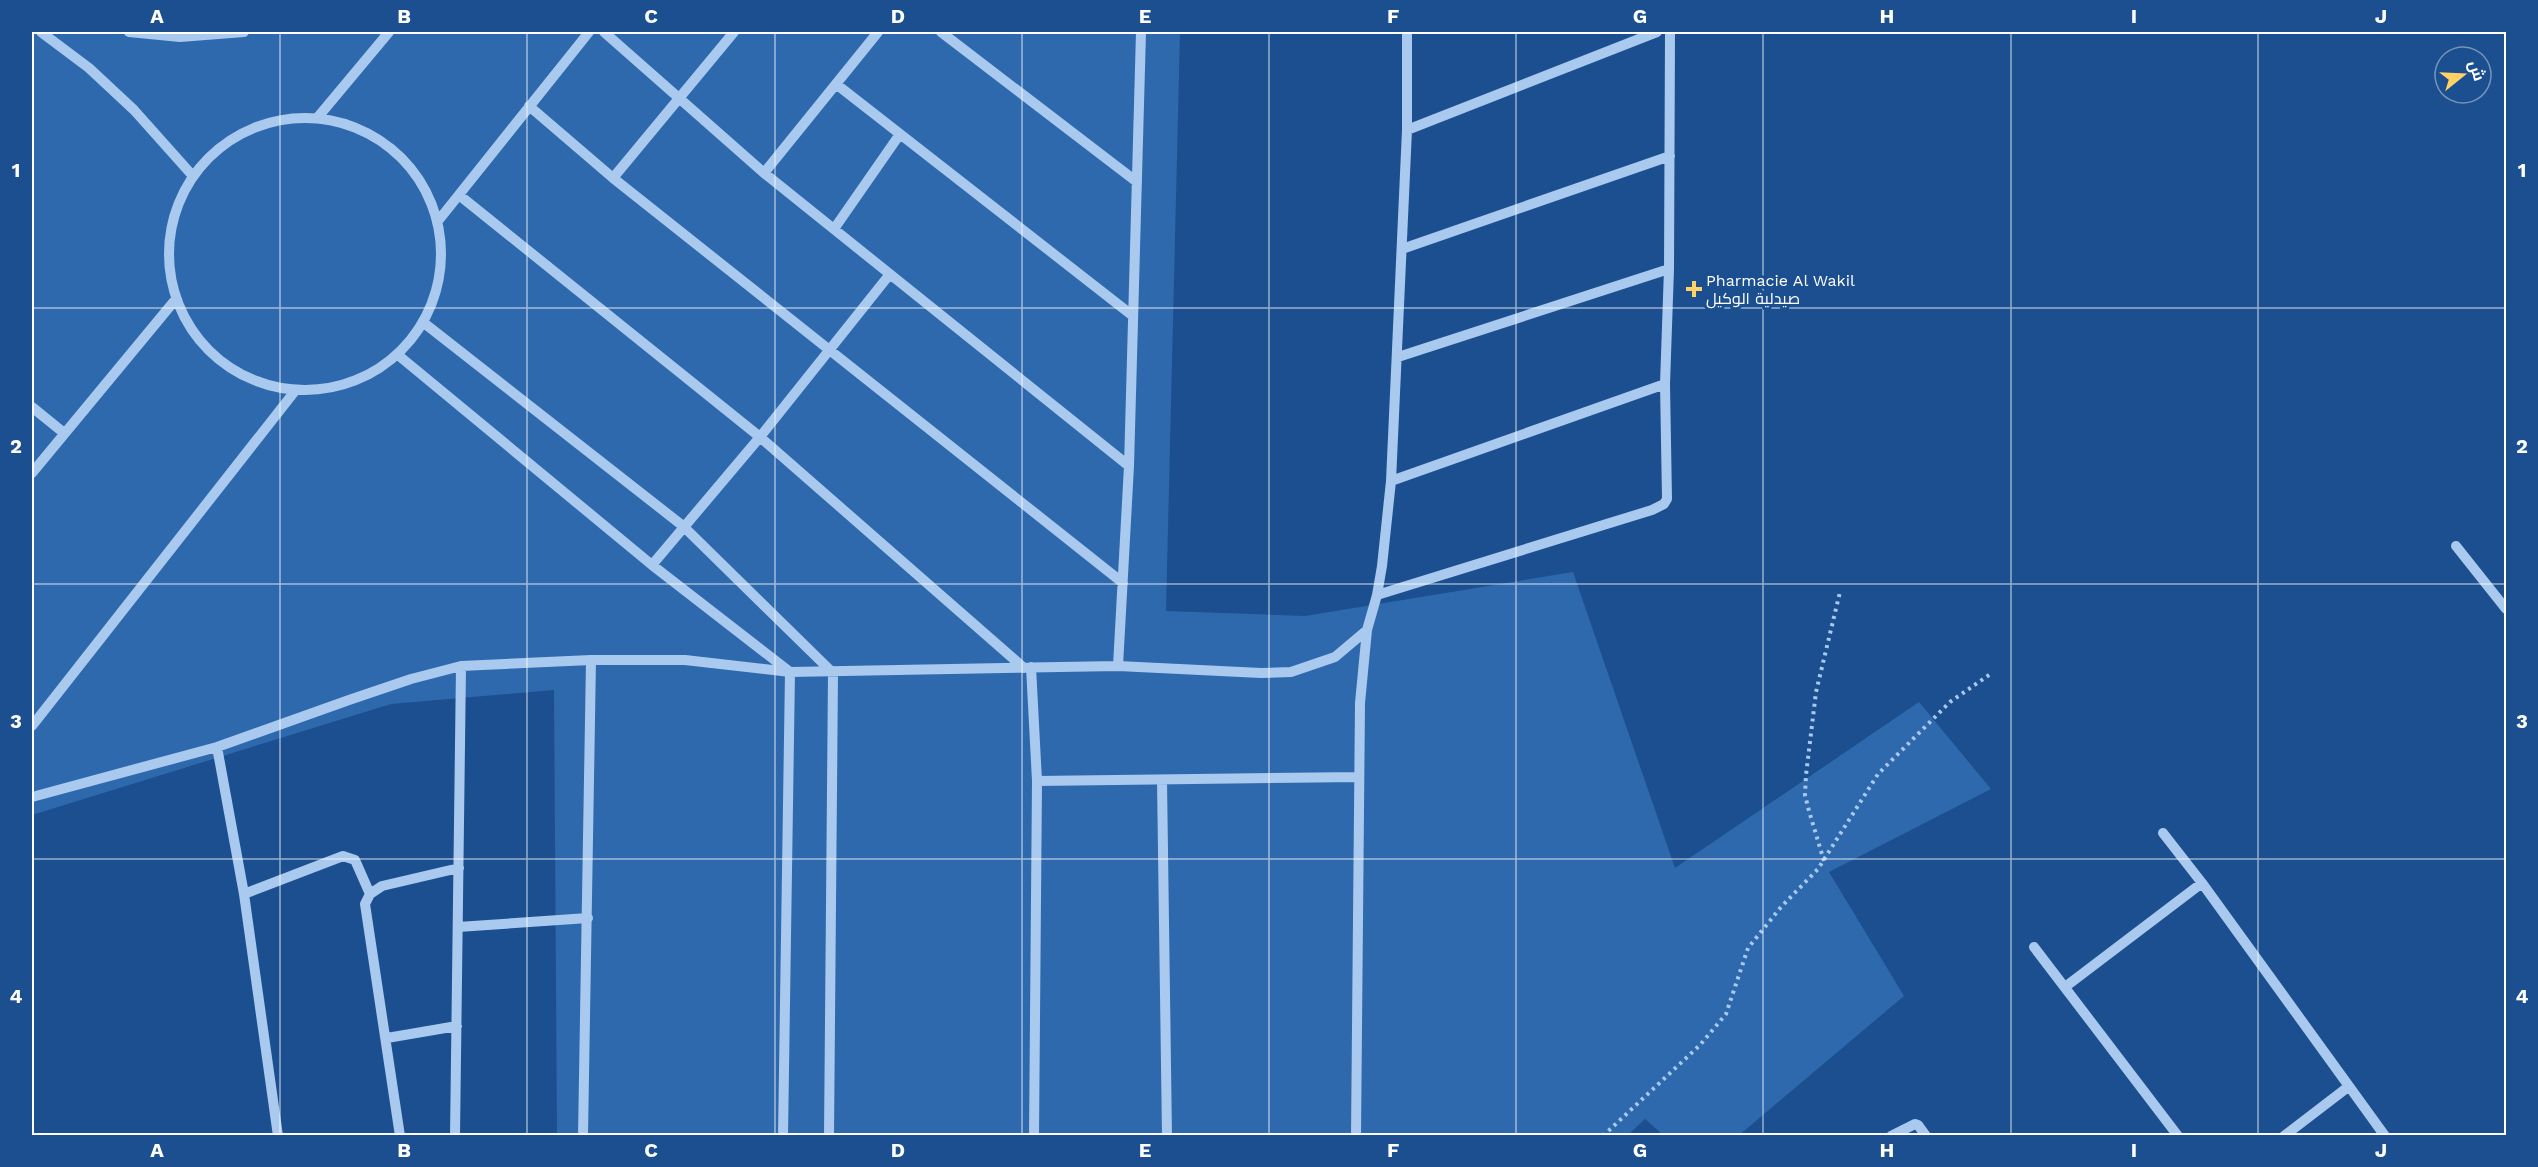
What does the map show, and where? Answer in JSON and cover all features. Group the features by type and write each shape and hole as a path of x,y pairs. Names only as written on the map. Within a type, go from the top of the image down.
{"street":[{"path":"41,32 89,68 134,110 192,175"},
{"path":"129,32 180,37 244,32"},
{"path":"318,117 389,32"},
{"path":"438,221 590,32"},
{"path":"604,32 764,173 1129,466"},
{"path":"613,178 734,32"},
{"path":"764,173 878,32"},
{"path":"941,32 1137,182"},
{"path":"1118,666 1129,466 1142,32"},
{"path":"1356,1136 1360,703 1367,630 1377,595 1391,481 1407,130 1407,32"},
{"path":"1407,130 1656,32"},
{"path":"1377,595 1652,510 1664,504 1668,494 1665,384 1669,269 1670,32"},
{"path":"836,84 1133,315"},
{"path":"529,106 613,178 1123,584"},
{"path":"318,117 372,133 414,170 438,221 441,273 424,323 398,355 350,384 295,391 244,377 202,345 176,299 169,236 192,175 226,141 270,120 318,117"},
{"path":"834,229 900,134"},
{"path":"1402,249 1670,156"},
{"path":"459,195 760,437 1028,668 1037,782 1034,1136"},
{"path":"1398,357 1669,269"},
{"path":"652,565 760,437 827,350 890,274"},
{"path":"32,473 176,299"},
{"path":"424,323 683,526 833,673 829,1136"},
{"path":"398,355 652,565 790,672"},
{"path":"1391,481 1665,384"},
{"path":"32,726 295,391"},
{"path":"32,406 64,433"},
{"path":"2456,546 2506,609"},
{"path":"32,797 217,747 411,679 461,666 591,660 685,660 790,672 833,673 1118,666 1251,673 1292,672 1335,657 1367,630"},
{"path":"583,1136 591,660"},
{"path":"455,1136 461,666"},
{"path":"783,1136 790,672"},
{"path":"217,747 244,894 278,1136"},
{"path":"1037,782 1359,777"},
{"path":"1162,780 1167,1136"},
{"path":"2163,833 2202,883 2385,1136"},
{"path":"244,894 344,856 355,860 370,894"},
{"path":"400,1136 387,1038 365,911 366,900 370,894 382,886 459,867"},
{"path":"2065,987 2202,883"},
{"path":"458,927 588,918"},
{"path":"2034,947 2178,1136"},
{"path":"387,1038 457,1026"},
{"path":"2284,1136 2348,1087"},
{"path":"1891,1136 1915,1124 1926,1136"}],"path":[{"path":"1824,861 1805,795 1806,775 1816,692 1840,591"},
{"path":"1603,1136 1712,1032 1726,1014 1748,948 1781,907 1824,861 1878,774 1950,702 1992,673"}],"shaded area":[{"path":"32,32 1180,32 1166,611 1305,616 1573,572 1675,868 1919,702 1991,789 1829,872 1904,996 1738,1136 1663,1135 1645,1119 1627,1136 557,1135 554,690 391,704 32,815"}],"place":[{"name":"Pharmacie Al Wakil صيدلية الوكيل","path":"1694,289"}]}
